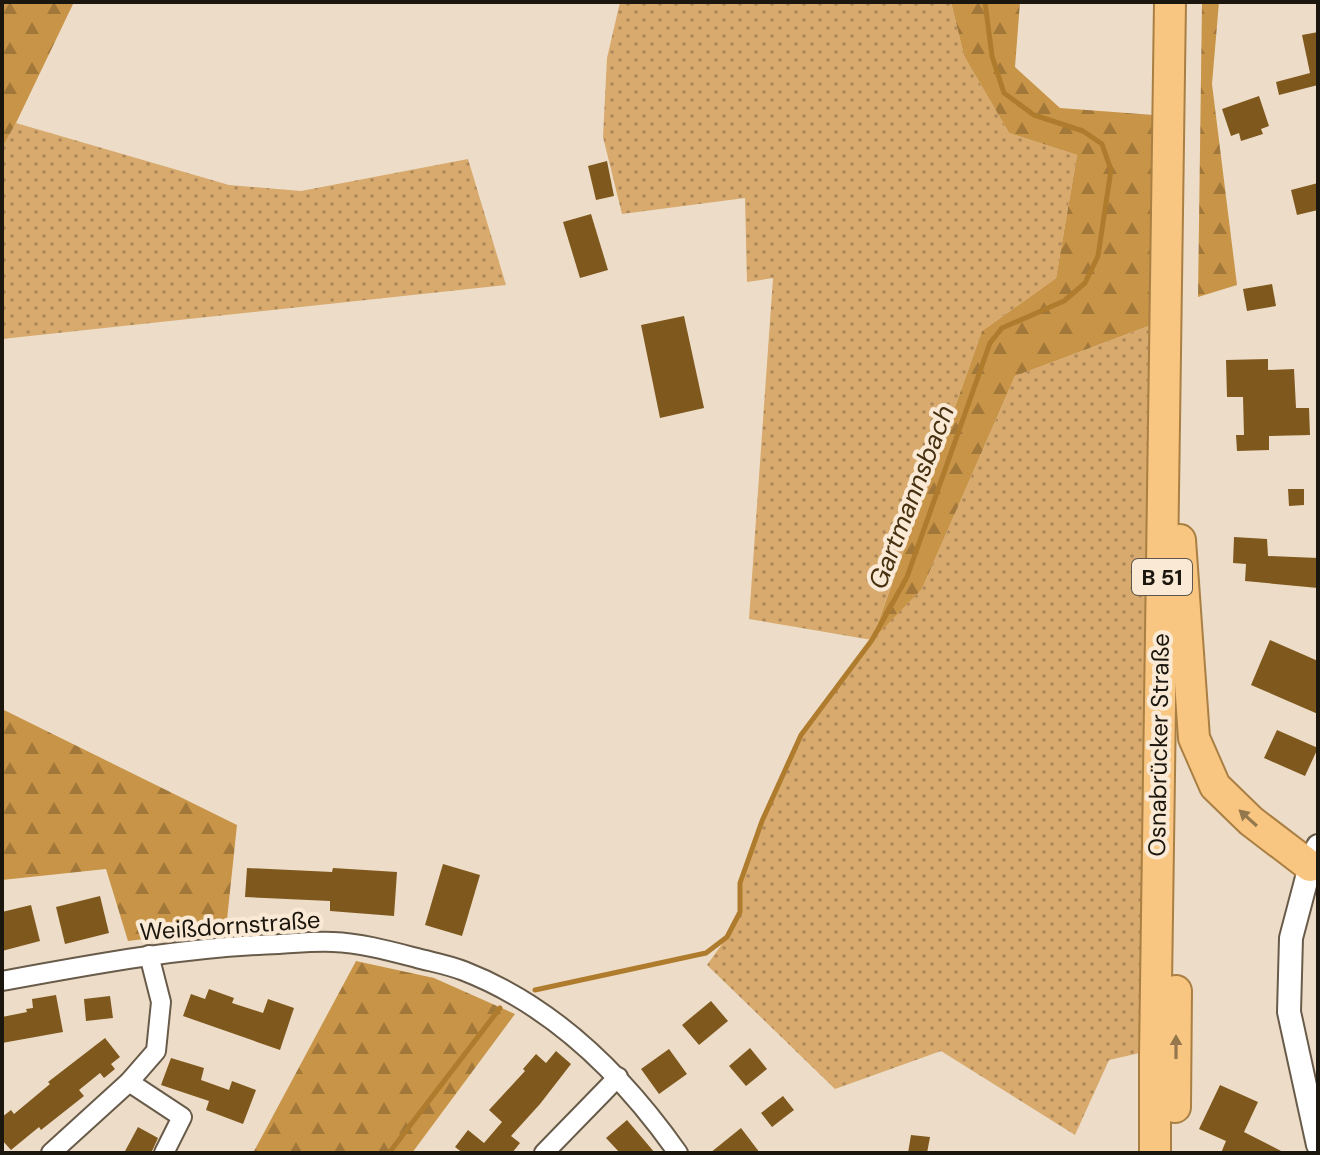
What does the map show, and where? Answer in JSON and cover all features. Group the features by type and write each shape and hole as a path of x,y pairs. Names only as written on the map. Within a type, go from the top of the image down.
{"highway":[{"name":"Osnabrücker Straße","path":"1155,1153 1170,2"},
{"name":"Osnabrücker Straße","path":"1175,1153 1180,540 1189,2"},
{"path":"1180,540 1194,738 1215,786 1251,821 1315,860"}],"street":[{"path":"1315,860 1291,938 1289,1012 1318,1145"},
{"name":"Weißdornstraße","path":"2,981 149,955 227,946 334,942 392,951 463,971 534,1005 618,1077 678,1153"},
{"path":"51,1153 129,1082 156,1051 161,1002 149,955"},
{"path":"544,1153 618,1077"},
{"path":"129,1082 182,1117 164,1153"}],"shaded area":[{"path":"620,2 951,2 964,56 1009,133 1077,155 1056,278 982,331 873,637 922,589 1015,376 1154,324 1144,1052 1109,1060 1075,1135 941,1051 835,1089 707,965 740,912 740,883 762,821 801,735 872,640 749,619 773,278 747,282 745,198 622,214 603,137 607,58"},
{"path":"16,123 229,185 301,191 468,159 506,285 2,339 2,148"}],"green space":[{"path":"2,2 74,2 2,148"},
{"path":"951,2 1020,2 1015,67 1060,108 1154,115 1154,324 1015,376 922,589 872,640 982,331 1056,278 1077,155 1009,133 964,56"},
{"path":"1202,2 1219,2 1212,84 1237,285 1198,297"},
{"path":"2,709 237,825 226,929 128,941 106,869 2,880"},
{"path":"356,961 434,978 515,1014 412,1153 253,1153"}],"building":[{"path":"1318,32 1318,85 1279,95 1276,82 1310,73 1302,35"},
{"path":"1259,96 1269,126 1261,129 1263,134 1241,141 1239,133 1231,136 1222,109"},
{"path":"607,161 614,196 596,200 588,166"},
{"path":"1318,183 1318,210 1297,215 1291,190"},
{"path":"591,214 608,270 580,278 563,222"},
{"path":"1272,284 1276,306 1247,311 1243,289"},
{"path":"684,316 704,408 660,418 641,325"},
{"path":"1268,359 1268,370 1294,369 1296,408 1309,408 1310,435 1269,436 1269,450 1237,451 1236,435 1244,435 1243,397 1227,397 1226,360"},
{"path":"1288,489 1304,489 1304,505 1289,506"},
{"path":"1234,537 1267,539 1268,556 1318,558 1318,588 1245,581 1246,564 1233,563"},
{"path":"1270,640 1318,661 1318,714 1251,685"},
{"path":"1277,730 1318,748 1305,776 1264,758"},
{"path":"443,864 480,875 462,936 425,925"},
{"path":"247,868 397,872 394,916 330,911 330,901 245,897"},
{"path":"100,896 109,933 65,944 56,907"},
{"path":"31,905 40,941 2,951 2,912"},
{"path":"209,989 234,998 232,1003 263,1013 268,999 294,1008 280,1050 183,1016 191,994 205,999"},
{"path":"56,995 63,1032 2,1043 2,1017 27,1012 26,1009 33,1008 32,999"},
{"path":"110,996 113,1018 86,1021 84,999"},
{"path":"711,1001 728,1021 699,1045 682,1025"},
{"path":"105,1038 120,1057 111,1064 115,1069 104,1078 100,1073 79,1090 84,1096 11,1150 2,1140 2,1117 11,1110 14,1114 50,1084 48,1082"},
{"path":"750,1048 767,1069 746,1086 729,1066"},
{"path":"669,1049 687,1074 659,1094 641,1069"},
{"path":"556,1051 571,1064 511,1136 520,1143 512,1153 463,1153 455,1147 468,1130 484,1143 502,1122 489,1110 525,1071 523,1069 536,1054 546,1063"},
{"path":"171,1058 204,1068 201,1080 229,1090 232,1081 256,1090 243,1124 206,1110 209,1101 161,1085"},
{"path":"1220,1085 1258,1102 1244,1132 1285,1153 1221,1153 1226,1141 1199,1129"},
{"path":"783,1096 794,1110 772,1127 761,1113"},
{"path":"627,1120 655,1153 620,1153 606,1138"},
{"path":"138,1127 158,1138 151,1153 124,1153"},
{"path":"741,1128 760,1153 710,1153"},
{"path":"911,1135 930,1137 927,1153 908,1153"}],"waterway":[{"name":"Gartmannsbach","path":"535,990 706,953 727,937 740,912 740,883 762,821 801,735 872,640 907,577 990,343 1002,328 1064,301 1085,283 1098,256 1111,170 1102,144 1083,131 1034,115 1004,93 992,56 985,2"},
{"name":"Gartmannsbach","path":"389,1153 500,1008"}]}
